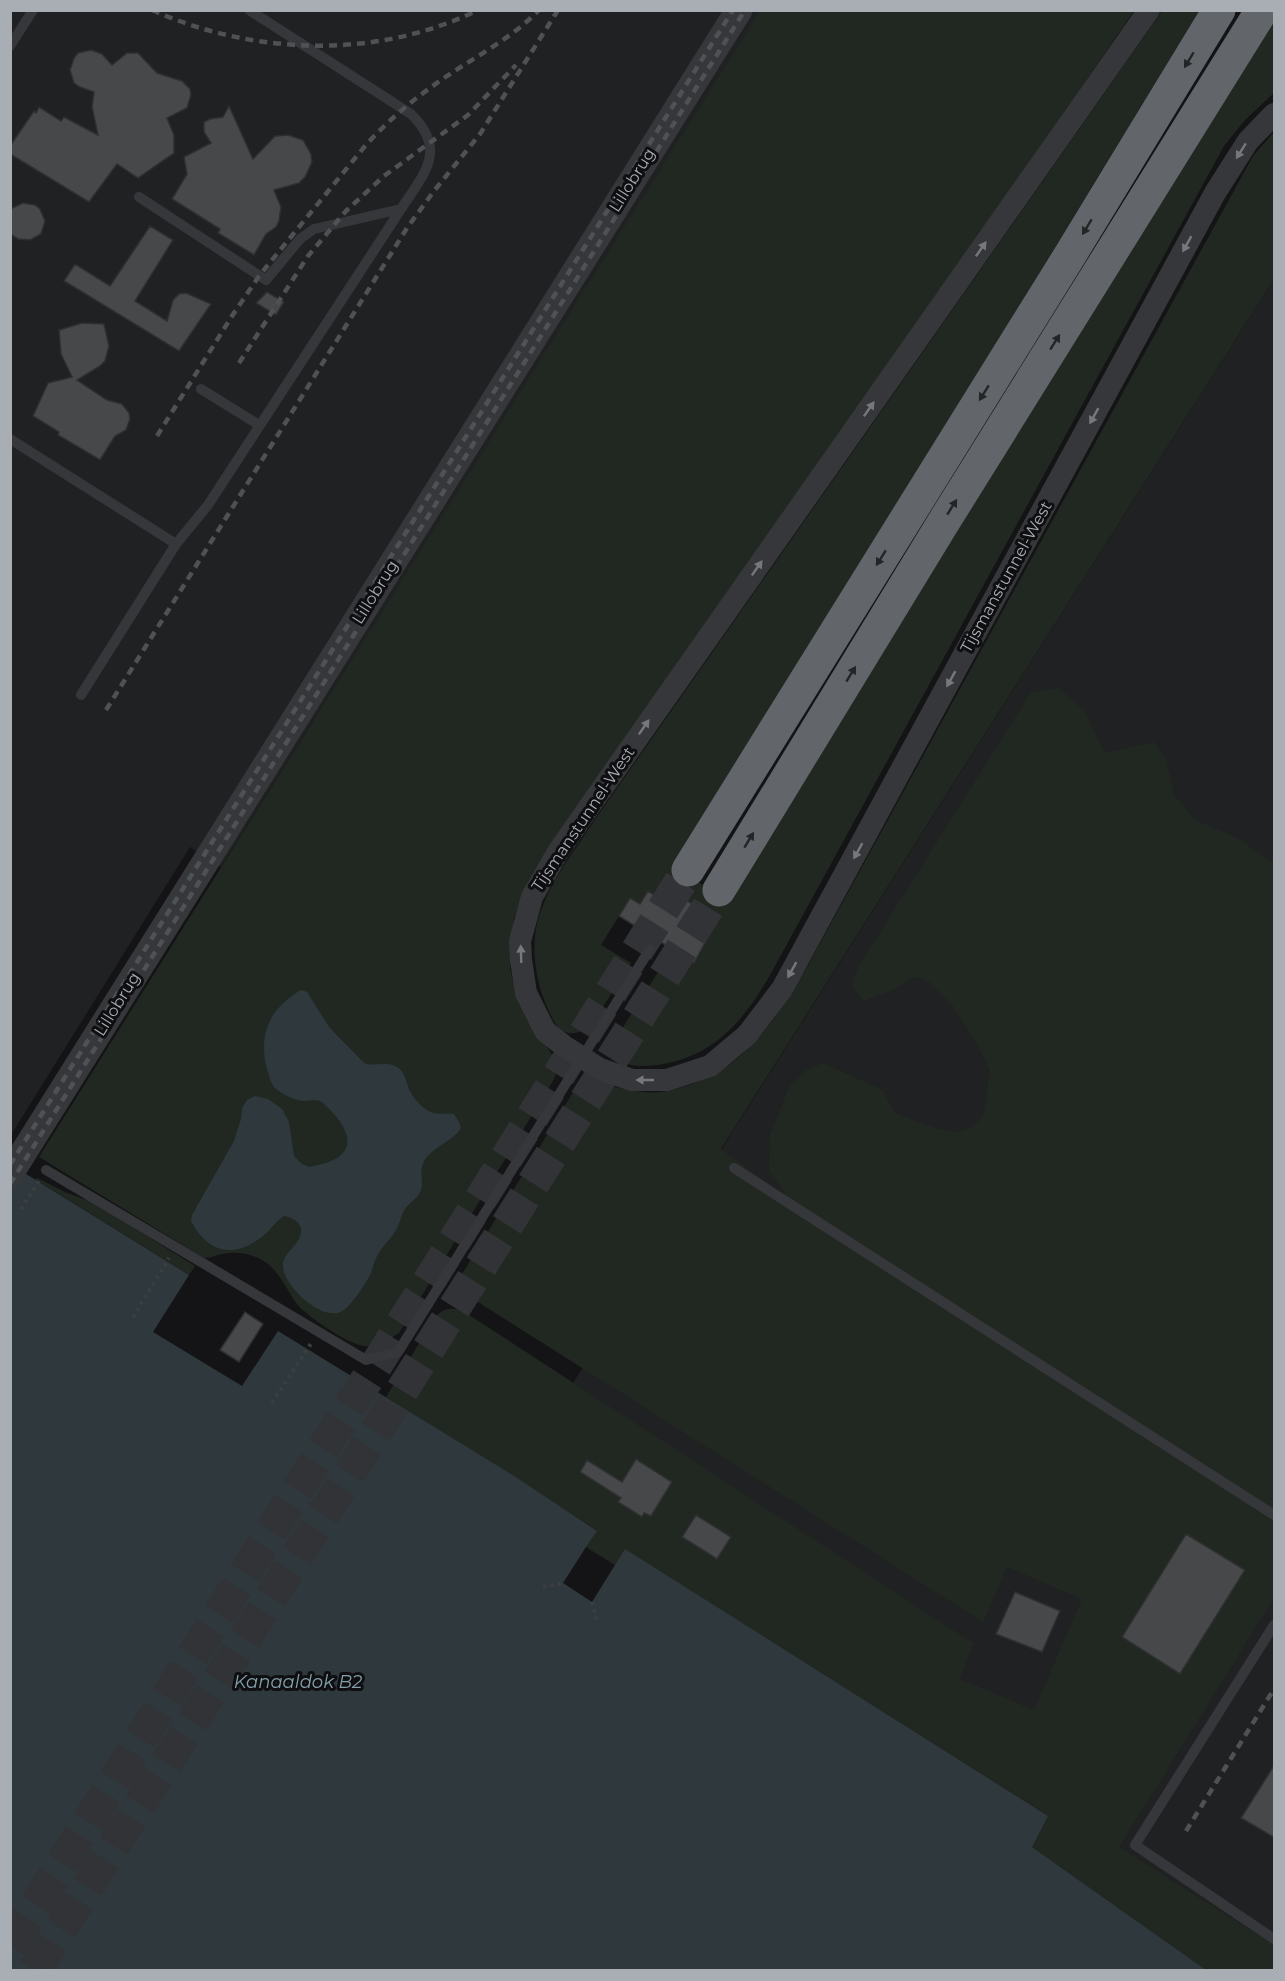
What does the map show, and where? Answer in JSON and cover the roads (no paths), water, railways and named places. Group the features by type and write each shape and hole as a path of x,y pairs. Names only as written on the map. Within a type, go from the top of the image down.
{"highway":[{"path":"688,870 1070,255 1219,10"},
{"path":"719,890 943,523 1262,10"}],"street":[{"name":"Lillobrug","path":"10,1174 739,10"},
{"name":"Tijsmanstunnel-West","path":"1149,10 586,810 532,897 520,941 526,993 545,1031 564,1046 600,1069 632,1080 667,1080 710,1066 747,1035 782,989 1215,193 1248,141 1275,114"}],"lane":[{"path":"10,46 33,10"},
{"path":"81,695 176,544 208,505 420,180 430,159 428,138 420,123 397,105 249,10"},
{"path":"140,197 266,280 300,239 314,229 401,209"},
{"path":"201,389 259,425"},
{"path":"10,439 176,544"},
{"path":"46,1170 366,1360 398,1352 650,949"},
{"path":"734,1168 1275,1515"},
{"path":"1275,1625 1135,1845 1275,1939"}],"water":[{"path":"301,990 307,992 329,1027 364,1063 388,1064 399,1068 411,1093 420,1104 434,1113 454,1114 461,1128 424,1161 419,1194 405,1209 396,1230 379,1252 371,1273 359,1293 344,1310 336,1313 316,1308 306,1301 289,1283 285,1274 284,1260 301,1234 300,1226 295,1220 284,1216 253,1243 233,1250 214,1246 198,1232 191,1221 192,1215 234,1141 242,1108 247,1100 255,1096 268,1099 282,1109 289,1122 294,1156 302,1164 309,1167 330,1161 341,1155 346,1148 346,1134 343,1127 322,1102 304,1101 284,1094 274,1087 268,1073 264,1053 266,1031 275,1013"},
{"name":"Kanaaldok B2","path":"10,1164 189,1275 153,1332 242,1386 278,1331 514,1476 597,1531 586,1547 615,1565 625,1549 1048,1816 1032,1847 1206,1970 11,1970"}],"tunnel":[{"path":"10,1946 688,870"},
{"path":"35,1970 719,890"}],"railway":[{"path":"152,10 191,25 231,36 273,43 315,46 357,44 398,37 439,26 478,10"},
{"path":"157,436 259,276 365,146 385,125 418,97 508,36 539,10"},
{"path":"106,710 407,228 480,134 558,10"},
{"path":"10,1165 733,10"},
{"path":"10,1184 745,10"},
{"path":"239,363 308,256 346,211 384,176 468,115 516,65"},
{"path":"1186,1831 1274,1689"}]}
